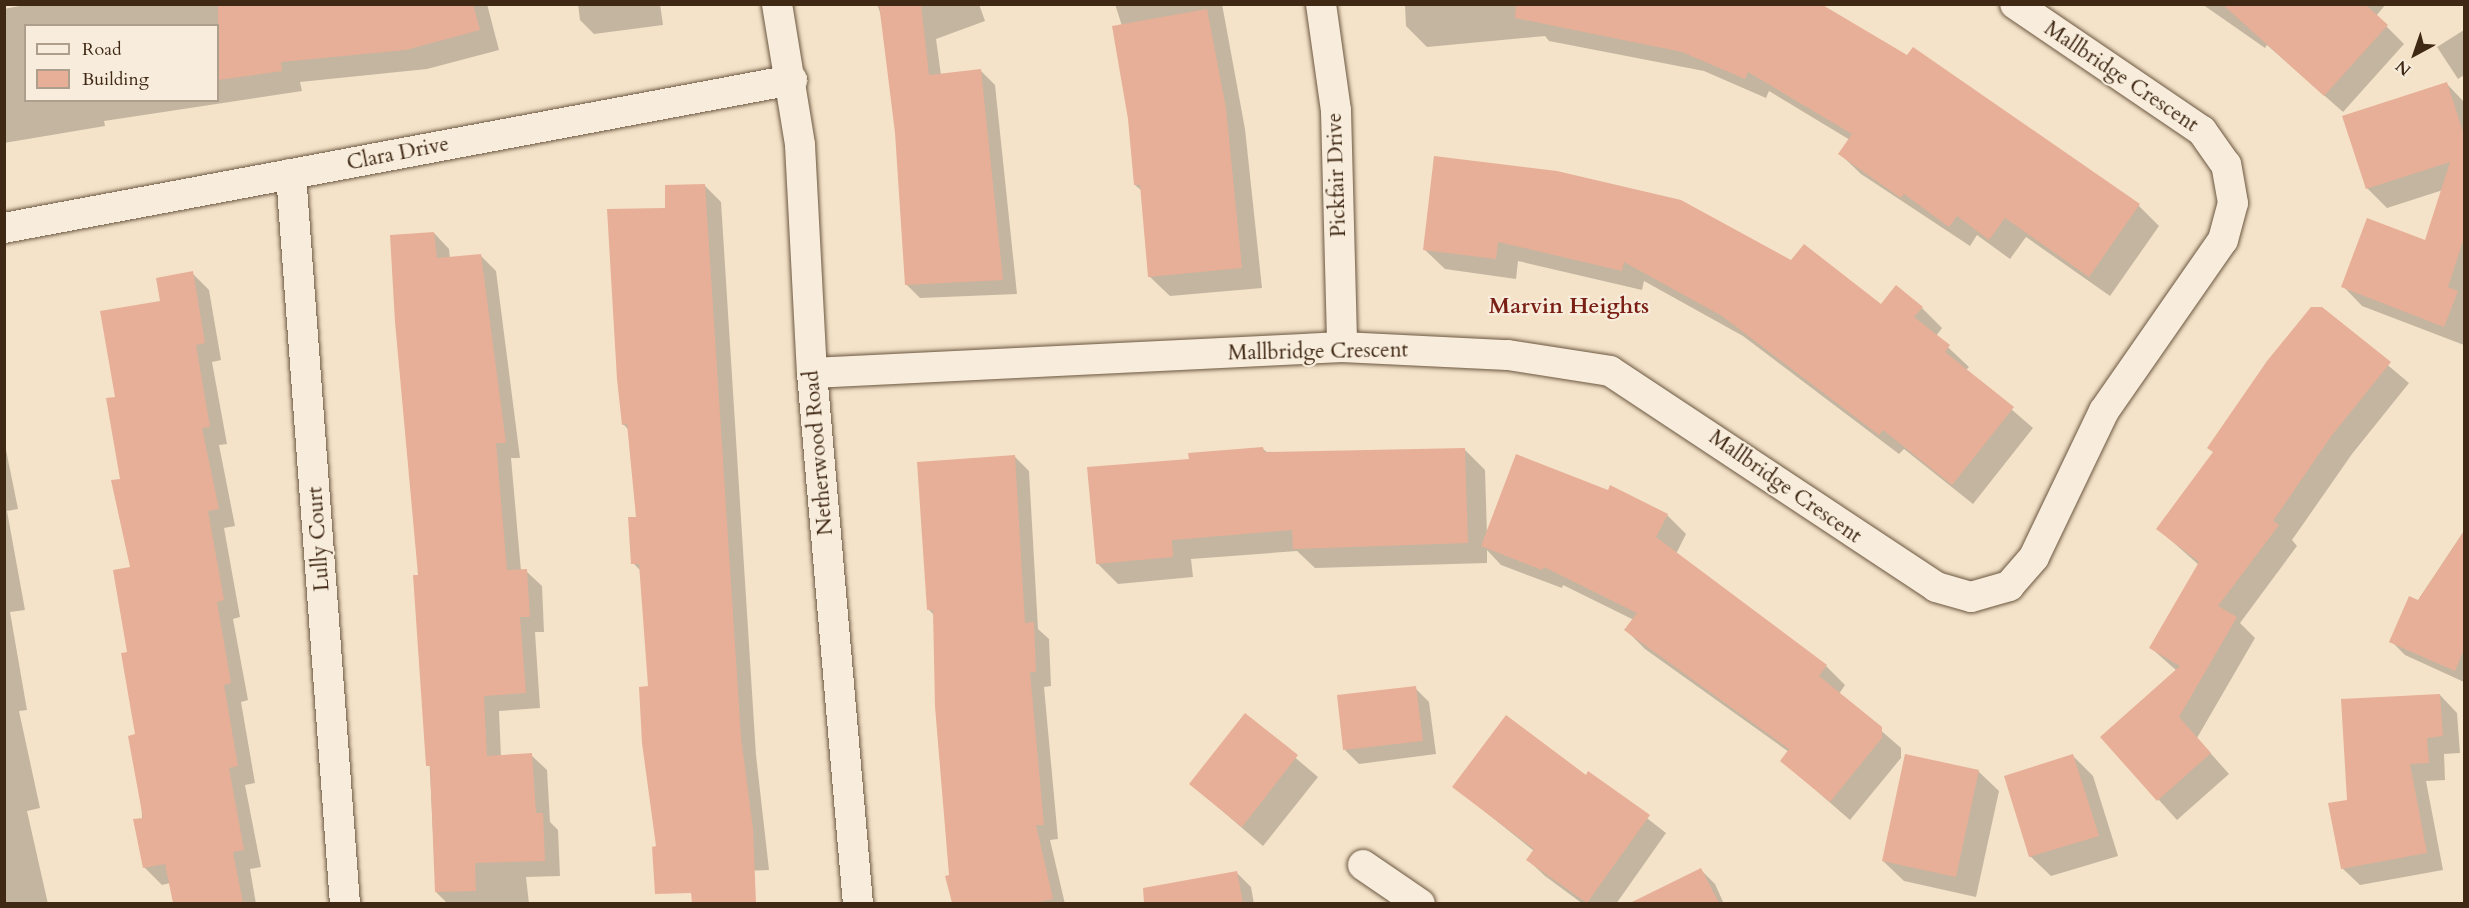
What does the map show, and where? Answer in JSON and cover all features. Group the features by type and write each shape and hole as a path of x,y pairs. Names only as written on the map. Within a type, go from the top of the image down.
{"street":[{"name":"Netherwood Road","path":"777,4 792,80 800,145 812,373 858,903"},
{"name":"Pickfair Drive","path":"1321,4 1336,111 1342,347"},
{"name":"Mallbridge Crescent","path":"812,373 1342,347 1508,355 1611,371 1936,588 1971,597 2009,586 2034,557 2104,411 2223,240 2233,203 2226,165 2202,131 2015,4"},
{"name":"Clara Drive","path":"4,228 792,80"},
{"name":"Lully Court","path":"291,174 345,903"},
{"path":"1363,865 1420,903"}],"building":[{"path":"218,4 473,4 480,30 406,50 281,62 282,71 219,80"},
{"path":"879,4 921,4 929,75 981,69 1003,280 905,285 895,133"},
{"path":"1516,4 1821,4 1907,55 1913,47 2140,204 2089,277 2005,218 1989,240 1957,216 1949,227 1904,194 1901,198 1838,154 1852,134 1748,72 1745,79 1682,52 1515,18"},
{"path":"2222,4 2365,4 2388,25 2324,96"},
{"path":"1207,9 1226,108 1242,268 1148,277 1140,185 1134,185 1128,119 1112,26"},
{"path":"2447,82 2464,135 2464,238 2448,287 2458,291 2444,327 2341,287 2367,218 2425,240 2450,162 2366,189 2342,116"},
{"path":"1434,156 1557,171 1681,200 1791,260 1804,244 1881,304 1896,285 1923,307 1914,317 1950,345 1945,352 2014,407 1952,485 1883,430 1879,435 1722,316 1624,262 1622,271 1498,242 1496,259 1423,250"},
{"path":"705,184 741,737 753,829 756,903 692,903 691,893 655,894 652,847 656,846 642,743 639,687 648,686 639,564 631,564 628,517 636,517 627,424 622,425 617,379 607,209 665,208 665,185"},
{"path":"434,232 437,258 481,254 506,443 496,443 507,570 527,569 530,617 520,617 526,693 484,696 487,756 532,753 536,813 543,813 545,861 475,863 476,891 435,892 430,766 426,766 413,575 418,575 395,322 390,235"},
{"path":"193,271 205,343 196,345 210,427 202,428 219,509 208,511 224,600 217,602 231,683 224,685 238,766 229,768 244,850 233,852 243,903 173,903 165,864 143,868 133,819 143,818 128,736 135,734 121,653 127,652 113,570 130,567 111,480 120,479 106,398 115,397 100,311 160,301 156,278"},
{"path":"2311,307 2322,307 2391,362 2332,435 2273,521 2279,525 2218,606 2237,617 2179,717 2211,753 2157,801 2100,737 2180,666 2149,648 2199,562 2156,529 2213,452 2207,448 2267,361"},
{"path":"1263,447 1264,452 1465,448 1468,543 1293,549 1292,530 1172,540 1173,557 1096,564 1087,467 1189,459 1188,453"},
{"path":"1516,454 1608,490 1610,485 1668,514 1656,537 1827,665 1819,676 1882,727 1882,738 1830,802 1780,761 1789,749 1624,630 1637,613 1544,567 1542,570 1481,546"},
{"path":"1015,455 1025,623 1034,622 1036,672 1030,672 1044,825 1036,825 1053,899 1033,903 952,903 945,876 949,875 935,707 933,610 927,610 917,462"},
{"path":"2464,531 2464,649 2455,671 2389,642 2409,596 2418,600"},
{"path":"1416,686 1423,741 1343,750 1337,695"},
{"path":"2440,694 2443,736 2427,738 2429,763 2410,764 2427,853 2341,869 2328,803 2347,800 2341,699"},
{"path":"1245,713 1298,755 1242,827 1189,784"},
{"path":"1506,715 1586,775 1588,771 1650,815 1587,903 1526,860 1534,849 1452,787"},
{"path":"1905,754 1979,770 1956,877 1882,861"},
{"path":"2073,754 2099,836 2029,857 2004,776"},
{"path":"1701,868 1719,903 1630,903"},
{"path":"1237,871 1243,903 1144,903 1143,888"}],"district":[{"name":"Marvin Heights","path":"1569,307"}]}
